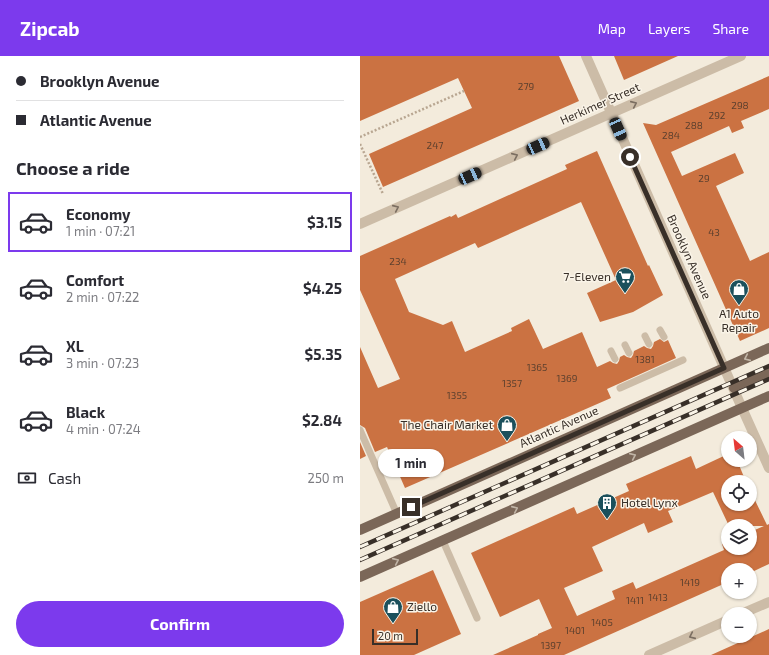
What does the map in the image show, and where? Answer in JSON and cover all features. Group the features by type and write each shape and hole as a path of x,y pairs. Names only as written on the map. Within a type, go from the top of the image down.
{"main road":[{"name":"Atlantic Avenue","path":"360,530 769,348"},
{"path":"734,388 769,372"},
{"path":"360,577 769,396"}],"street":[{"name":"Brooklyn Avenue","path":"586,56 769,468"},
{"name":"Herkimer Street","path":"360,224 741,56"},
{"path":"757,607 769,602"},
{"path":"649,655 721,623"}],"lane":[{"path":"660,330 664,338"},
{"path":"645,336 649,344"},
{"path":"625,345 629,353"},
{"path":"611,351 615,360"},
{"path":"624,385 675,361 683,360"},
{"path":"360,430 397,514"},
{"path":"442,541 477,618"}],"path":[{"path":"360,137 464,91"},
{"path":"360,144 383,194"}],"building":[{"path":"360,56 559,56 579,101 383,187 369,154 472,108 458,78 360,121"},
{"path":"614,56 678,56 624,80"},
{"path":"769,76 769,109 741,121 744,128 732,133 729,126 671,152 682,176 735,153 744,173 716,186 750,261 769,252 769,328 740,341 643,123 656,125"},
{"path":"597,151 648,266 649,265 663,295 633,312 600,322 587,293 616,280 581,202 478,248 475,243 395,279 409,312 443,325 452,321 465,352 512,331 511,328 529,319 543,349 582,332 597,367 610,361 617,364 620,357 624,355 631,358 634,351 644,346 651,349 654,342 660,339 664,342 668,340 676,358 607,389 611,398 405,488 387,447 375,452 365,428 360,425 360,347 378,388 400,379 360,290 360,256 450,216 451,217 456,214 458,218 567,169 565,165"},
{"path":"360,442 366,456 360,459"},
{"path":"691,456 696,469 721,457 721,467 740,467 743,475 721,475 721,509 713,492 668,511 673,522 648,533 644,523 592,547 603,571 564,588 577,616 615,599 612,591 633,582 636,589 721,551 721,555 757,555 757,529 764,526 757,526 757,519 726,519 722,511 757,511 757,504 767,525 769,524 769,564 757,570 757,563 721,563 721,585 564,655 493,655 552,628 539,599 500,617 471,553 574,507 577,514 629,491 626,484"},
{"name":"Ziello","path":"433,570 461,634 414,655 360,655 360,602"},
{"path":"769,629 769,655 711,655 738,643 757,643 757,634"}],"railway":[{"path":"360,547 769,366"},
{"path":"360,560 769,379"}],"place":[{"name":"7-Eleven","path":"625,294"},
{"name":"A1 Auto Repair","path":"739,306"},
{"name":"The Chair Market","path":"507,442"},
{"name":"Hotel Lynx","path":"607,520"},
{"name":"Ziello","path":"393,624"}],"route":[{"path":"411,507 724,368 630,157"}]}
